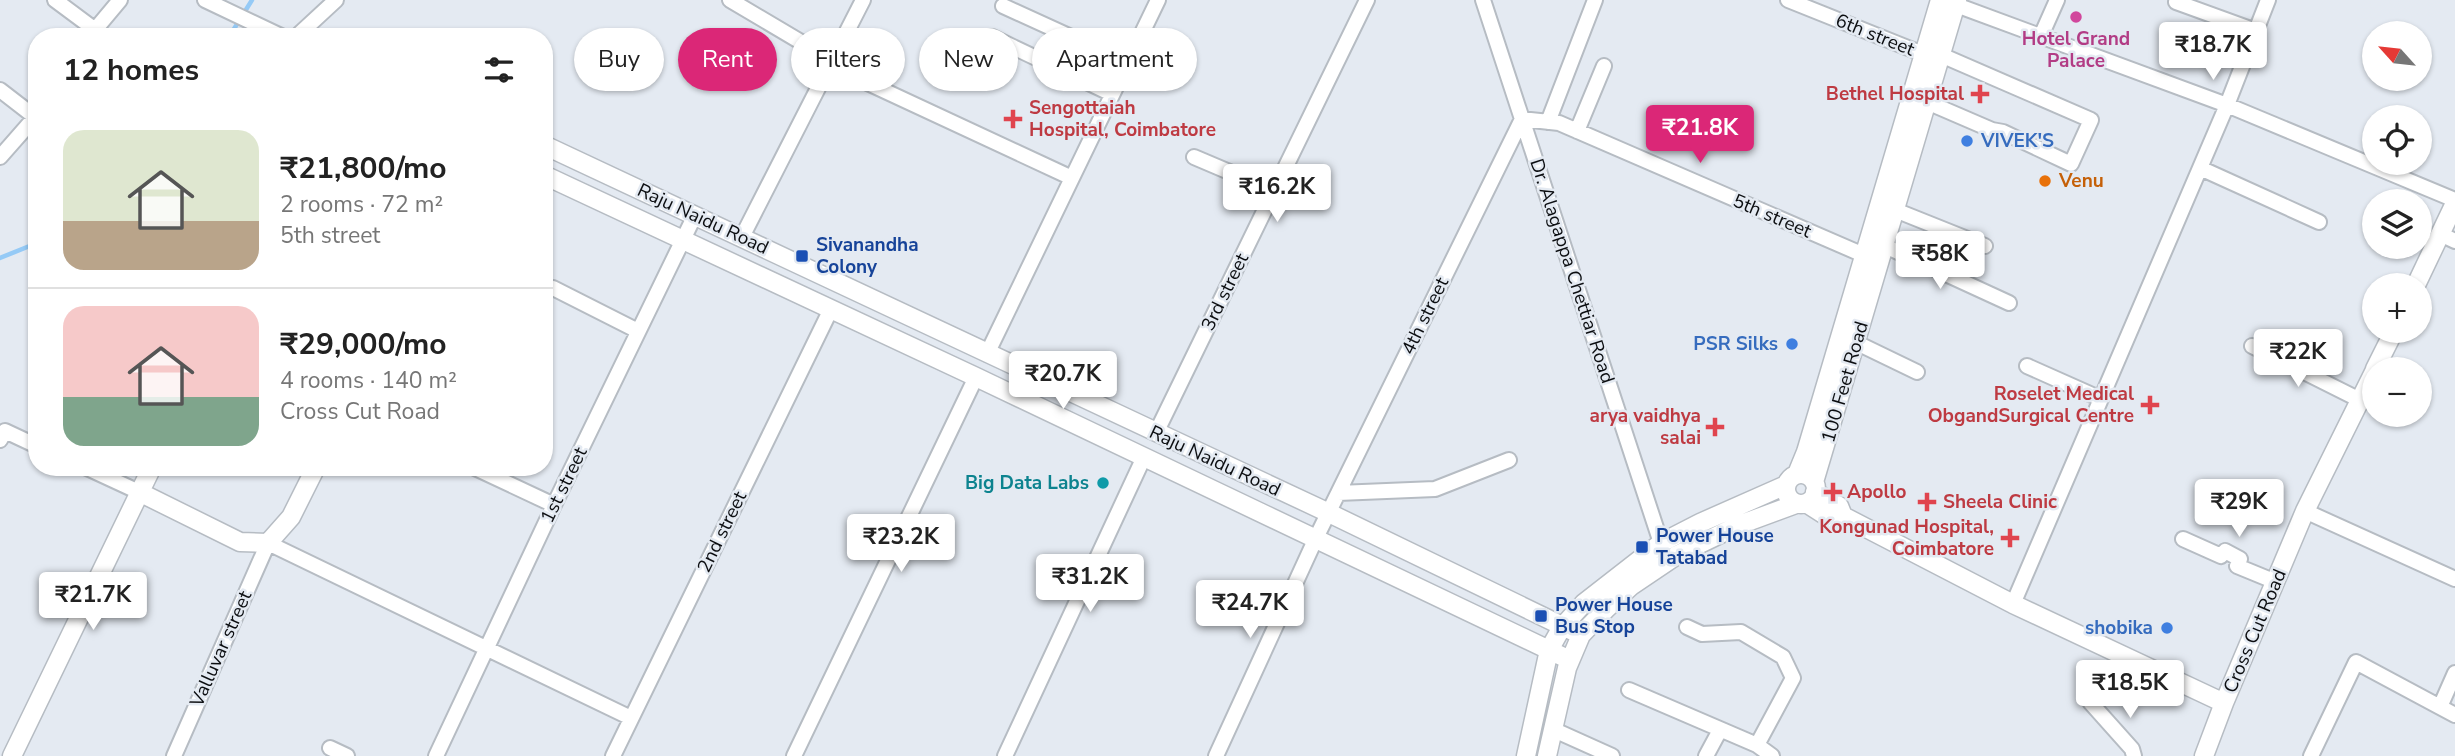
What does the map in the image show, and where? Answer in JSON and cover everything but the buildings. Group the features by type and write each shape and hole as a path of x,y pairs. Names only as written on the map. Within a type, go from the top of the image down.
{"main road":[{"name":"100 Feet Road","path":"1808,495 1857,343 1927,102 1948,1"},
{"name":"100 Feet Road","path":"1791,479 1806,452 1866,256 1935,57"},
{"name":"Raju Naidu Road","path":"553,149 1329,513 1581,635"},
{"name":"Raju Naidu Road","path":"553,179 1570,660"},
{"path":"2424,273 2448,237 2455,201"},
{"name":"Cross Cut Road","path":"2204,756 2305,511 2362,396"},
{"name":"Cross Cut Road","path":"1791,479 1807,475 1808,495 1830,519 1843,516 2013,604 2224,703"},
{"path":"12,756 147,476"},
{"path":"139,492 240,542 268,543 291,517 312,476"},
{"path":"1522,755 1549,650 1562,627 1584,603 1661,543 1791,479"},
{"path":"1791,479 1788,498 1808,495"},
{"path":"1547,756 1570,660 1581,635 1630,586 1677,555 1808,495"}],"street":[{"path":"55,0 86,28"},
{"path":"96,28 120,0"},
{"path":"205,0 264,28"},
{"path":"306,28 337,0"},
{"path":"730,0 791,36"},
{"path":"1145,28 1158,0"},
{"name":"3rd street","path":"1156,433 1366,0"},
{"name":"Dr. Alagappa Chettiar Road","path":"1483,0 1661,543"},
{"path":"1548,122 1595,0"},
{"name":"6th street","path":"1788,0 2091,120 2071,164 2003,132 1992,130 1927,102"},
{"path":"2041,36 2057,0"},
{"path":"2013,604 2227,106 2268,0"},
{"path":"849,28 861,1"},
{"path":"1948,1 2227,106 2455,201"},
{"path":"2176,2 2256,32"},
{"path":"1003,6 1051,28"},
{"path":"1018,49 1112,94"},
{"path":"1577,131 1604,66"},
{"path":"0,90 28,110"},
{"path":"742,237 818,91"},
{"path":"882,91 1072,178"},
{"path":"987,354 1114,91"},
{"name":"5th street","path":"1522,119 1559,123 1866,256"},
{"name":"4th street","path":"1316,538 1522,119"},
{"path":"0,157 28,125"},
{"path":"1194,157 1274,191"},
{"path":"2200,168 2319,222"},
{"path":"1895,210 1985,246"},
{"name":"1st street","path":"436,756 695,215"},
{"path":"1885,246 2009,303"},
{"path":"553,288 638,331"},
{"name":"2nd street","path":"613,756 831,309"},
{"path":"1857,343 1917,372"},
{"path":"2252,346 2360,400"},
{"path":"2027,366 2101,399"},
{"path":"794,756 976,377"},
{"path":"2,432 28,442"},
{"path":"1004,756 1144,457"},
{"path":"1338,493 1435,489 1509,460"},
{"path":"104,476 139,492"},
{"path":"491,476 554,505"},
{"path":"2305,511 2455,579"},
{"path":"1216,756 1316,538"},
{"path":"2183,539 2221,556 2225,551 2240,559 2238,566 2276,582"},
{"path":"268,543 631,718"},
{"name":"Valluvar street","path":"174,756 268,543"},
{"path":"1687,627 1702,634 1741,632 1783,657 1793,678 1757,746"},
{"path":"2311,756 2357,662 2455,715"},
{"path":"2440,707 2455,673"},
{"path":"1629,690 1757,746 1772,756"},
{"path":"2090,702 2133,748 2134,756"},
{"path":"1552,729 1612,756"},
{"path":"1706,756 1720,730"},
{"path":"330,748 347,756"}],"waterway":[{"path":"235,28 252,0"},
{"path":"0,258 28,247"}],"place":[{"name":"Hotel Grand Palace","path":"2076,17"},
{"name":"Bethel Hospital","path":"1980,94"},
{"name":"Sengottaiah Hospital, Coimbatore","path":"1013,119"},
{"name":"VIVEK'S","path":"1967,141"},
{"name":"Venu","path":"2045,181"},
{"name":"Sivanandha Colony","path":"802,256"},
{"name":"PSR Silks","path":"1792,344"},
{"name":"Roselet Medical ObgandSurgical Centre","path":"2150,405"},
{"name":"arya vaidhya salai","path":"1715,427"},
{"name":"Big Data Labs","path":"1103,483"},
{"name":"Apollo","path":"1833,492"},
{"name":"Sheela Clinic","path":"1927,502"},
{"name":"Kongunad Hospital, Coimbatore","path":"2010,538"},
{"name":"Power House Tatabad","path":"1642,547"},
{"name":"Power House Bus Stop","path":"1541,616"},
{"name":"shobika","path":"2167,628"}]}
